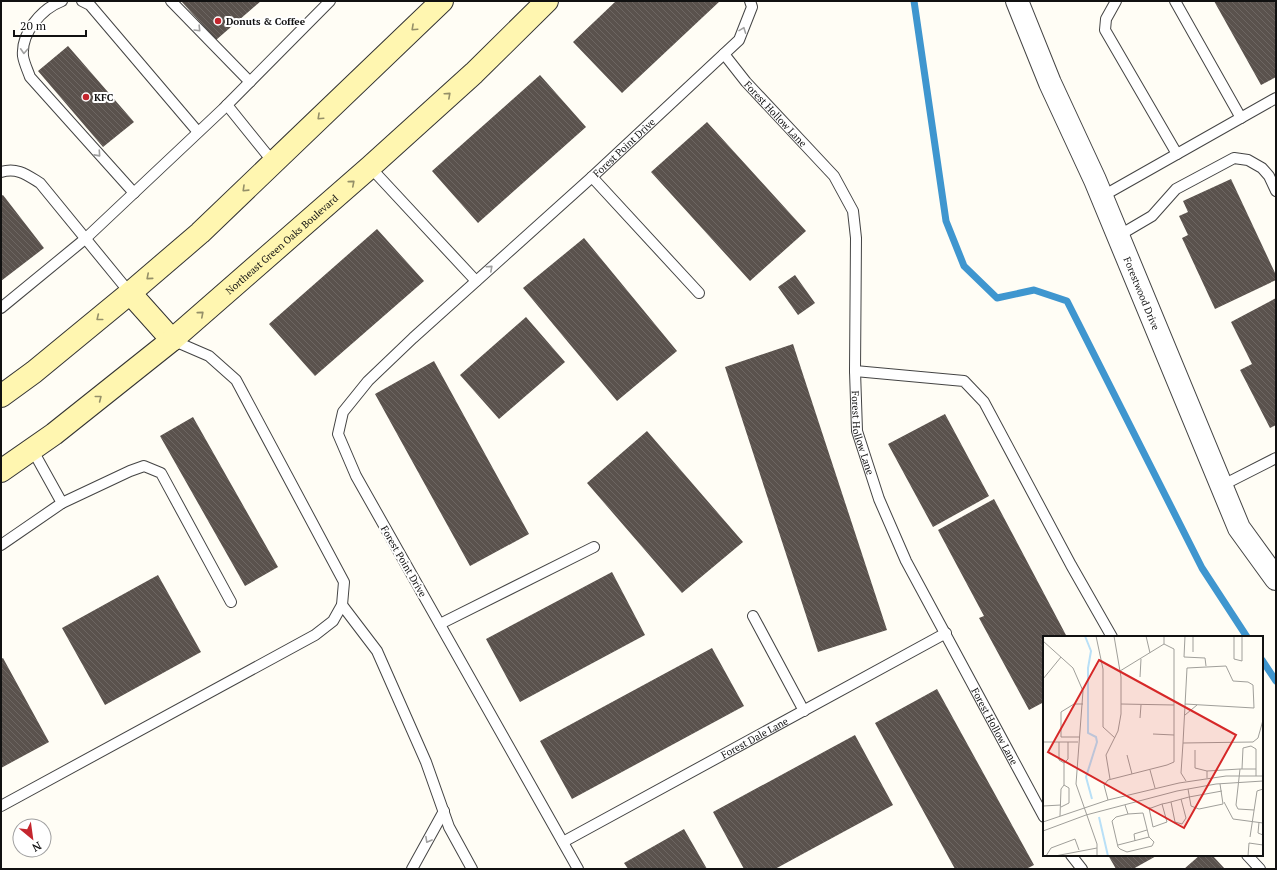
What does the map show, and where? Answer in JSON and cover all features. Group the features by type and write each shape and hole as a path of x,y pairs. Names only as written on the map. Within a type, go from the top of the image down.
{"main road":[{"path":"1,396 34,372 130,294 200,232 442,1"},
{"name":"Northeast Green Oaks Boulevard","path":"1,470 54,434 172,340 370,167 474,72 547,1"},
{"path":"130,294 172,340"}],"street":[{"name":"Forestwood Drive","path":"1017,1 1050,84 1102,197 1239,528 1276,580"}],"lane":[{"path":"62,1 35,19 25,39 23,57 30,77 134,193"},
{"path":"171,1 250,82"},
{"path":"1,308 85,239 227,105 330,1"},
{"name":"Forest Point Drive","path":"578,869 356,476 338,434 343,412 368,381 739,40 752,7 750,1"},
{"path":"1116,1 1106,18 1105,30 1177,154"},
{"path":"1175,1 1242,118"},
{"path":"86,3 198,132"},
{"name":"Forest Hollow Lane","path":"724,54 746,82 834,176 853,211 856,238 855,371 857,432 879,499 906,561 1043,815"},
{"path":"1102,197 1276,98"},
{"path":"227,105 273,162"},
{"path":"1118,236 1152,216 1176,189 1234,158 1248,160 1262,168 1270,176 1276,190"},
{"path":"370,167 476,281"},
{"path":"1,172 20,171 40,183 130,294"},
{"path":"592,176 699,293"},
{"path":"1,806 315,635 333,621 342,605 344,582 236,380 210,356 172,340"},
{"path":"855,371 964,381 984,402 1070,565 1111,636"},
{"path":"32,450 62,503"},
{"path":"1221,486 1276,458"},
{"path":"1,545 62,503 130,471 144,466 161,474 231,602"},
{"path":"440,624 594,547"},
{"path":"342,605 377,651 426,762 449,827 472,869"},
{"path":"753,616 804,711"},
{"name":"Forest Dale Lane","path":"563,842 946,633"},
{"path":"412,869 444,811"},
{"path":"1072,856 1082,869"},
{"path":"1248,856 1260,869"}],"building":[{"name":"Donuts & Coffee","path":"181,1 261,1 216,40"},
{"path":"616,1 720,1 622,93 573,42"},
{"path":"1214,1 1276,1 1276,77 1261,85"},
{"name":"KFC","path":"68,46 134,122 103,147 38,71"},
{"path":"540,75 586,127 478,223 432,171"},
{"path":"707,122 806,231 750,281 651,172"},
{"path":"1231,179 1276,275 1276,280 1215,309 1182,238 1188,235 1179,216 1188,212 1183,201"},
{"path":"3,195 44,248 1,281 1,196"},
{"path":"377,229 424,281 315,376 269,324"},
{"path":"584,238 677,351 617,401 523,288"},
{"path":"795,275 815,303 798,315 778,287"},
{"path":"1276,298 1276,425 1270,428 1240,370 1252,364 1231,322"},
{"path":"526,317 565,362 499,419 460,375"},
{"path":"793,344 887,630 818,652 725,367"},
{"path":"434,361 529,534 470,566 375,394"},
{"path":"945,414 989,496 933,527 888,444"},
{"path":"193,417 278,567 245,586 160,436"},
{"path":"647,431 743,542 682,593 587,483"},
{"path":"994,499 1066,636 1043,636 1043,703 1029,710 979,618 984,616 938,530"},
{"path":"612,572 645,635 520,702 486,639"},
{"path":"158,575 201,652 105,705 62,628"},
{"path":"712,648 744,706 572,799 540,741"},
{"path":"3,658 49,742 1,768 1,659"},
{"path":"937,689 1034,865 1026,869 955,869 875,723"},
{"path":"855,735 893,805 775,869 744,869 713,812"},
{"path":"684,829 707,869 628,869 624,863"},
{"path":"1109,856 1156,856 1133,869 1116,869"},
{"path":"1199,856 1213,856 1225,869 1184,869"}],"waterway":[{"path":"914,1 946,221 964,266 997,298 1034,290 1067,301 1202,568 1246,636"},
{"path":"1263,662 1276,681"}],"place":[{"name":"Donuts & Coffee","path":"218,21"},
{"name":"KFC","path":"86,97"}]}
